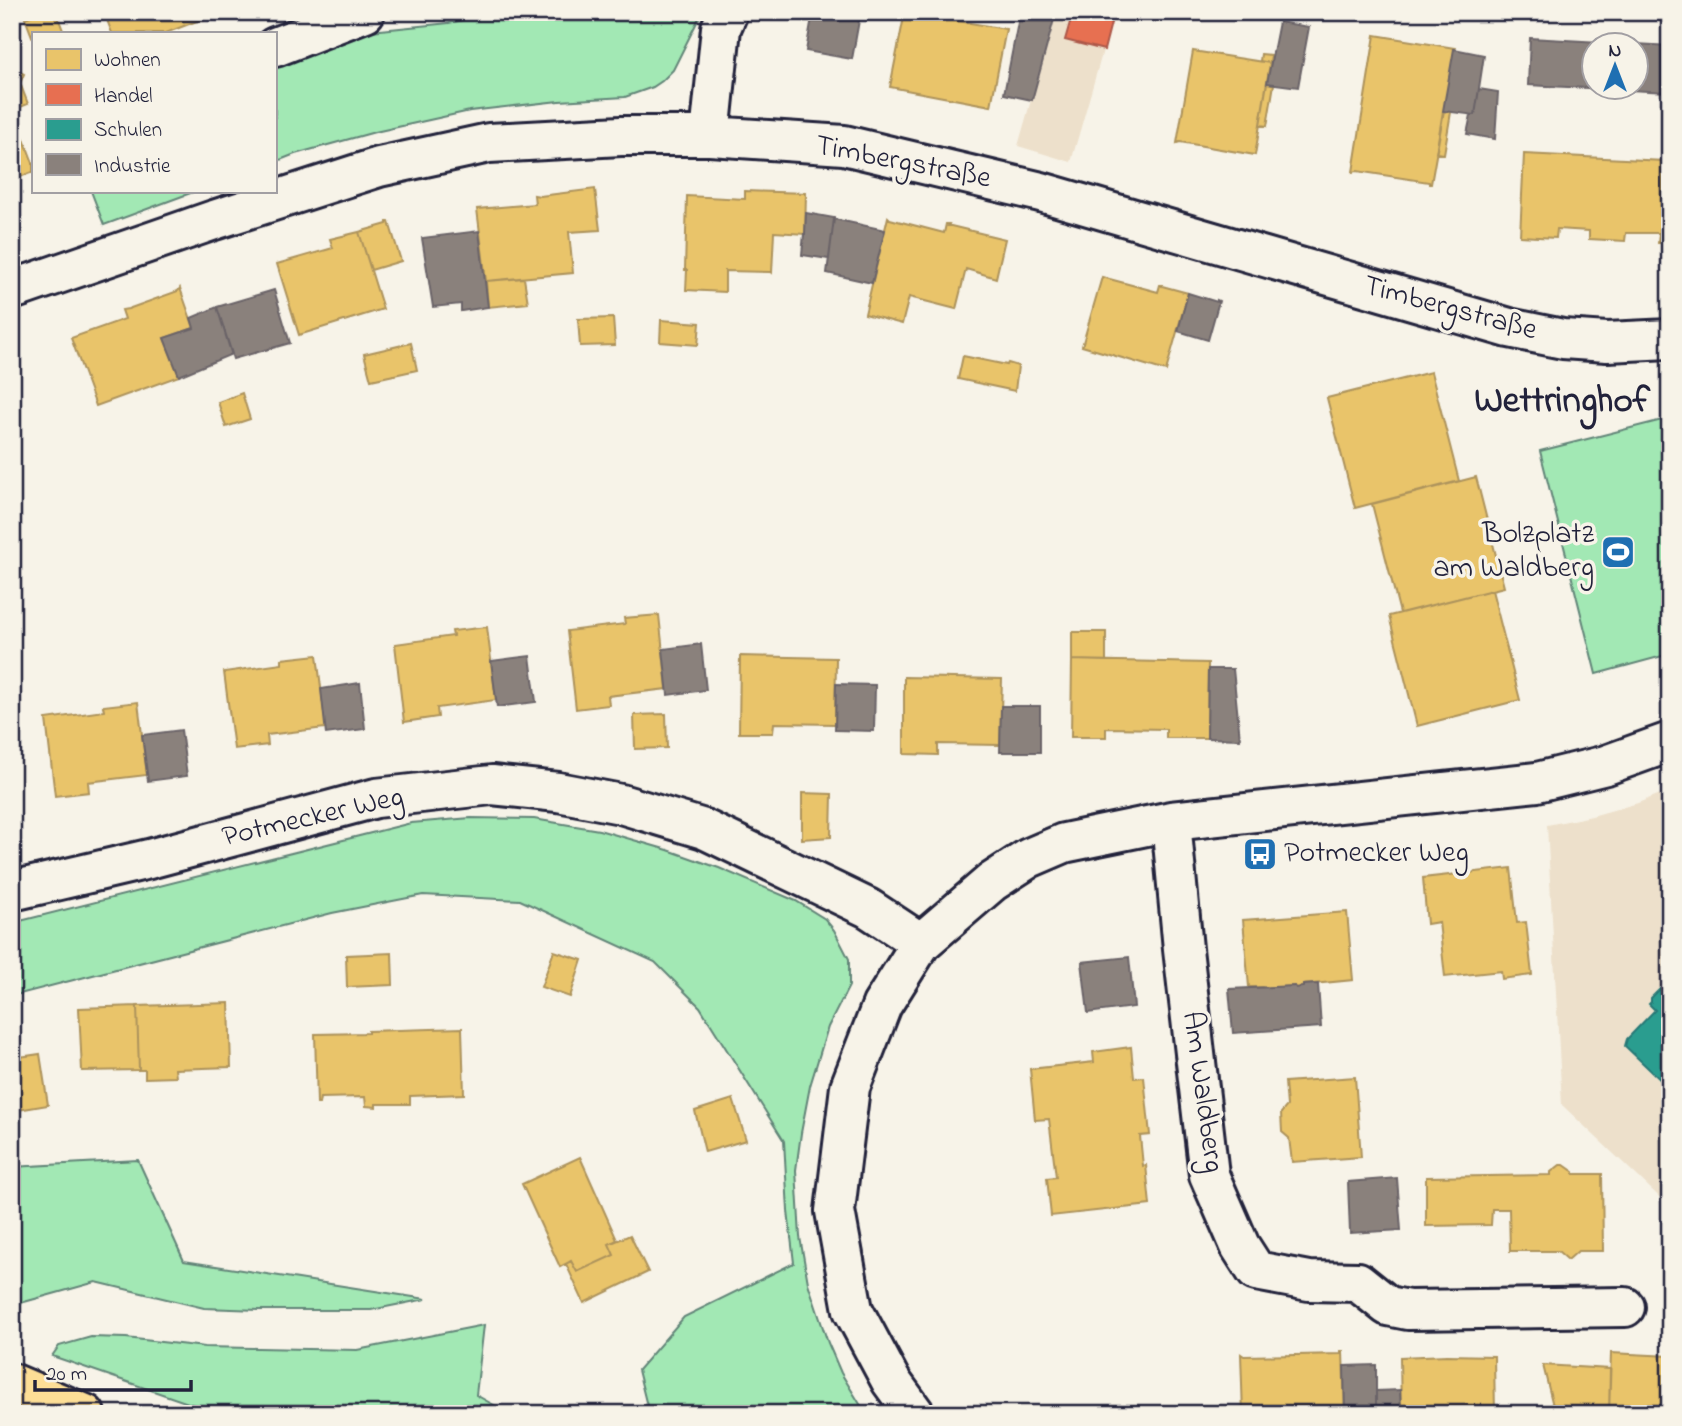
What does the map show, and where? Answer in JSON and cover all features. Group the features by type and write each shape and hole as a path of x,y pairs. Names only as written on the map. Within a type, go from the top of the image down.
{"main road":[{"path":"12,1384 85,1414"}],"street":[{"path":"276,47 365,12"},
{"path":"710,136 721,27 728,12"},
{"name":"Timbergstraße","path":"12,290 214,220 379,167 489,143 621,136 710,136 844,145 1041,192 1509,328 1563,338 1607,342 1670,339"},
{"path":"915,1414 891,1381 853,1311 835,1212 850,1087 882,1005 921,943 992,882 1029,858 1064,843 1171,821 1537,782 1606,765 1670,742"},
{"name":"Potmecker Weg","path":"12,891 149,859 376,798 492,785 558,792 621,804 704,829 868,908 921,943"},
{"name":"Am Waldberg","path":"1171,821 1209,1175 1240,1246 1256,1270 1309,1281 1358,1282 1388,1306 1408,1311 1625,1307"}],"shaded area":[{"path":"1056,12 1114,12 1071,162 1018,146"},
{"path":"1670,790 1670,1207 1562,1105 1547,825 1638,803"}],"green space":[{"path":"501,12 702,12 673,70 653,87 625,97 470,111 375,132 276,162 276,64 361,32 449,23"},
{"path":"91,192 193,192 104,225"},
{"name":"Bolzplatz am Waldberg","path":"1670,418 1670,654 1596,674 1540,451"},
{"path":"471,818 534,819 599,830 668,850 719,868 796,901 825,919 834,930 849,959 849,986 828,1027 810,1086 796,1170 800,1237 808,1283 828,1343 841,1373 866,1414 649,1414 638,1370 684,1317 794,1263 784,1141 700,1007 655,962 520,900 423,895 332,913 12,996 12,923 411,823"},
{"path":"138,1160 184,1261 426,1299 371,1310 204,1308 96,1282 12,1307 12,1167"},
{"path":"484,1325 476,1395 510,1414 220,1414 52,1356 59,1346 91,1337 205,1347 357,1350"}],"building: Wohnen":[{"path":"40,12 56,12 64,32 32,32 32,36 25,18"},
{"path":"104,12 201,12 204,21 202,19 169,32 112,32"},
{"path":"905,12 1006,29 991,106 890,87"},
{"path":"1375,35 1455,48 1431,184 1353,172"},
{"path":"1193,51 1270,63 1255,155 1177,143"},
{"path":"1261,54 1271,55 1270,63 1260,61"},
{"path":"13,66 24,74 20,83 28,104 13,110 32,160 32,172 12,180"},
{"path":"1267,83 1274,84 1267,126 1260,125"},
{"path":"1443,111 1451,112 1444,154 1436,153"},
{"path":"1670,122 1670,161 1664,161 1666,123"},
{"path":"1524,154 1664,161 1660,243 1659,233 1626,233 1625,241 1589,239 1589,231 1557,229 1556,238 1520,236"},
{"path":"1664,161 1670,161 1670,253 1665,255 1664,239 1660,239"},
{"path":"595,189 600,230 569,232 573,273 486,281 477,209 535,204 534,195"},
{"path":"745,191 806,193 805,234 774,232 772,273 725,271 725,292 686,290 687,196 745,199"},
{"path":"888,217 944,233 946,224 949,224 948,226 1005,239 996,278 966,269 956,309 909,297 902,324 865,314"},
{"path":"387,222 401,261 371,270 359,232"},
{"path":"359,232 383,309 299,335 277,264 333,248 330,239"},
{"path":"1102,277 1158,292 1162,285 1188,293 1166,371 1082,346"},
{"path":"524,278 528,303 488,307 486,281"},
{"path":"180,288 194,328 164,338 179,376 96,406 71,338 125,319 122,310"},
{"path":"613,318 615,345 580,346 578,319"},
{"path":"661,320 700,323 698,345 660,342"},
{"path":"411,343 417,370 371,380 364,354"},
{"path":"963,356 1018,366 1015,391 958,379"},
{"path":"1431,372 1459,481 1355,508 1327,398"},
{"path":"242,393 250,419 226,427 218,402"},
{"path":"1476,477 1504,587 1400,613 1372,504"},
{"path":"1492,590 1520,700 1417,726 1389,616"},
{"path":"659,615 667,689 608,696 609,705 576,709 567,631 625,624 624,618"},
{"path":"487,627 496,700 437,708 438,717 404,722 395,644 453,636 452,631"},
{"path":"1072,632 1106,632 1106,661 1072,660"},
{"path":"317,655 326,728 267,735 268,745 234,749 224,672 282,664 282,659"},
{"path":"740,656 836,658 835,724 774,723 773,733 739,733"},
{"path":"1072,660 1208,663 1207,738 1166,738 1166,729 1106,728 1106,737 1071,737"},
{"path":"904,677 1002,679 1000,745 938,744 938,755 904,754"},
{"path":"138,702 147,775 88,782 89,792 55,796 46,719 104,711 103,706"},
{"path":"666,714 667,748 635,749 634,715"},
{"path":"802,793 832,794 831,837 802,839"},
{"path":"1511,868 1517,923 1526,922 1532,975 1502,979 1501,971 1445,977 1439,922 1427,924 1423,878"},
{"path":"1347,912 1353,980 1296,988 1249,987 1243,920"},
{"path":"554,951 582,960 570,997 541,987"},
{"path":"392,953 393,985 347,987 346,955"},
{"path":"229,1003 231,1067 175,1069 176,1077 145,1078 145,1070 139,1070 137,1006"},
{"path":"137,1006 139,1070 82,1071 79,1008"},
{"path":"462,1028 464,1094 410,1096 410,1104 376,1104 376,1107 366,1106 365,1097 320,1098 317,1104 315,1034"},
{"path":"1131,1047 1134,1078 1144,1077 1150,1135 1140,1136 1150,1205 1051,1216 1047,1178 1056,1177 1049,1119 1035,1120 1030,1069 1094,1062 1093,1052"},
{"path":"40,1054 48,1105 12,1111 12,1058"},
{"path":"1355,1077 1361,1157 1292,1162 1289,1138 1282,1132 1281,1113 1287,1106 1285,1082"},
{"path":"733,1099 746,1140 705,1152 695,1111"},
{"path":"580,1157 617,1240 609,1244 614,1255 577,1272 571,1261 560,1267 522,1184"},
{"path":"1560,1165 1564,1165 1574,1174 1602,1174 1603,1251 1578,1251 1568,1260 1558,1251 1510,1251 1509,1209 1492,1209 1491,1225 1426,1226 1426,1177 1551,1175"},
{"path":"630,1235 648,1272 584,1303 566,1264 571,1261 577,1272 614,1255 609,1244"},
{"path":"1341,1351 1345,1414 1243,1414 1241,1354 1341,1354"},
{"path":"1611,1353 1670,1356 1670,1414 1609,1414"},
{"path":"1494,1356 1495,1414 1401,1414 1400,1357"},
{"path":"1543,1365 1610,1369 1609,1414 1555,1414"}],"building: Handel":[{"path":"1073,12 1103,12 1113,15 1104,50 1065,40"}],"building: Schulen":[{"path":"1670,979 1670,1089 1625,1046 1627,1039 1655,1010 1649,1004 1651,998"}],"building: Industrie":[{"path":"813,12 847,12 860,15 852,59 806,51"},
{"path":"1020,12 1056,12 1032,100 1004,94"},
{"path":"1279,22 1309,27 1298,87 1267,83"},
{"path":"1530,38 1580,41 1580,88 1528,85"},
{"path":"1650,45 1670,46 1668,92 1650,91"},
{"path":"1454,49 1484,55 1475,115 1443,111"},
{"path":"1479,89 1498,92 1495,139 1467,134 1471,115 1475,115"},
{"path":"806,213 834,218 829,259 802,255"},
{"path":"834,219 885,230 872,283 827,273"},
{"path":"479,231 488,307 461,311 461,304 433,307 422,238"},
{"path":"274,290 290,343 233,359 217,307"},
{"path":"1188,293 1219,301 1208,340 1178,331"},
{"path":"217,307 232,354 179,376 164,338 194,328 191,318"},
{"path":"701,644 706,690 668,695 663,649"},
{"path":"530,656 536,702 497,707 491,661"},
{"path":"1208,669 1233,669 1240,739 1207,738"},
{"path":"360,683 365,729 326,734 321,689"},
{"path":"836,684 875,685 874,731 835,730"},
{"path":"1001,706 1040,706 1040,752 1000,752"},
{"path":"181,730 187,776 148,781 142,735"},
{"path":"1129,957 1134,1007 1088,1013 1082,962"},
{"path":"1318,984 1321,1027 1233,1033 1229,989 1296,988"},
{"path":"1397,1178 1401,1230 1350,1233 1348,1182"},
{"path":"1376,1365 1376,1414 1345,1414 1344,1366"},
{"path":"1400,1390 1401,1414 1376,1414 1376,1391"}],"place":[{"name":"Bolzplatz am Waldberg","path":"1618,552"},
{"name":"Potmecker Weg","path":"1260,854"}],"district":[{"name":"Wettringhof","path":"1562,402"}]}
